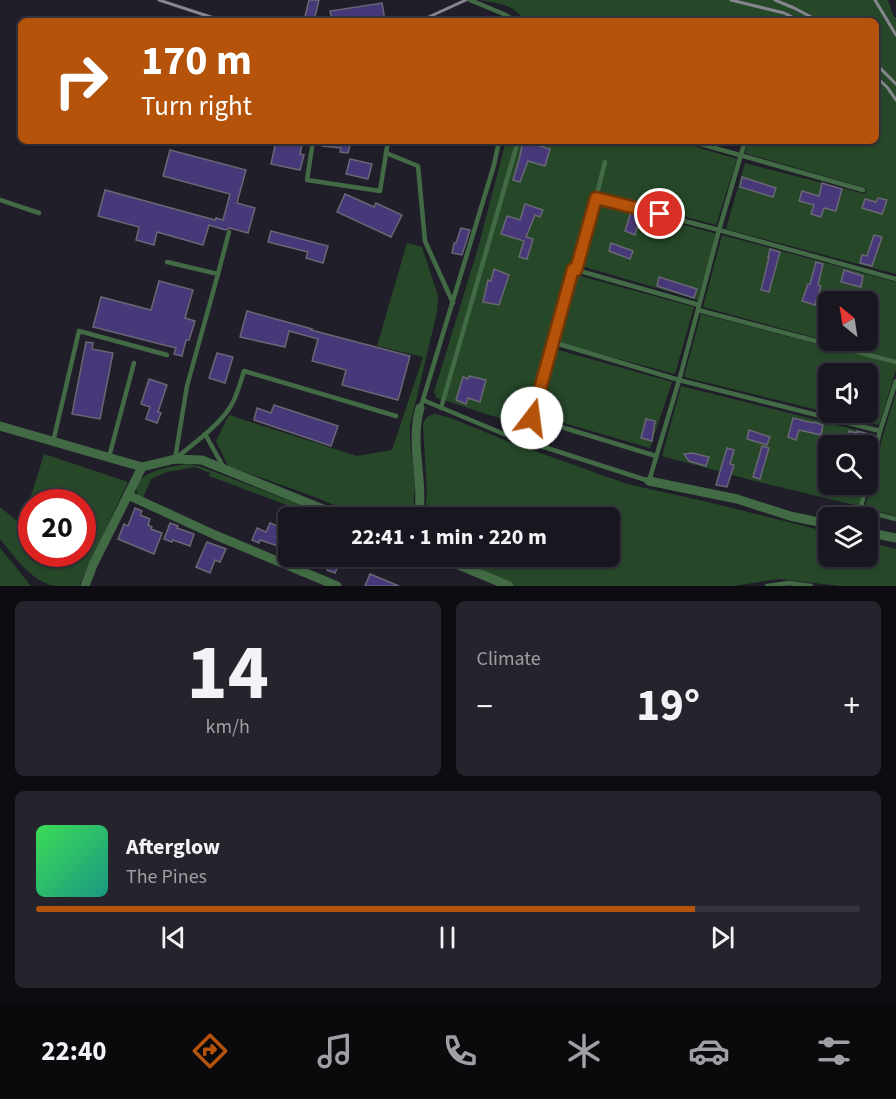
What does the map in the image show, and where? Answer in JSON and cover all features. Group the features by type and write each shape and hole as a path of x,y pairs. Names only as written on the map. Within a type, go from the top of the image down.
{"street":[{"path":"420,507 415,430 421,404"},
{"path":"0,426 142,467 175,459 202,460 318,507"},
{"path":"85,586 93,565 142,467"},
{"path":"649,481 737,500 789,516 818,522"},
{"path":"129,495 214,535 337,586"},
{"path":"878,534 896,538"},
{"path":"463,567 509,586"}],"lane":[{"path":"470,0 510,18"},
{"path":"313,144 307,180 380,191 387,144"},
{"path":"498,144 453,303 421,404 441,408 504,434 649,481 744,144"},
{"path":"441,408 517,144"},
{"path":"700,144 863,190"},
{"path":"386,153 418,166 425,241 453,303"},
{"path":"576,270 605,162"},
{"path":"596,198 896,279"},
{"path":"0,200 39,213"},
{"path":"175,459 187,386 229,232"},
{"path":"167,262 218,274"},
{"path":"656,456 532,418 573,269 699,308 896,362"},
{"path":"53,442 79,331 167,355"},
{"path":"552,342 679,380 880,432"},
{"path":"109,457 134,363"},
{"path":"175,459 225,414 233,402 244,371 396,416"},
{"path":"878,440 896,381"},
{"path":"205,434 225,470"},
{"path":"878,514 896,519"},
{"path":"767,586 789,583 811,586"}],"green space":[{"path":"479,0 888,0 894,17 896,17 896,274 726,229 745,163 865,194 866,188 745,153 747,144 879,144 879,18 522,18 510,8"},
{"path":"505,144 686,144 737,159 716,225 599,194 597,201 717,234 698,300 571,263 524,426 437,398 434,392 478,248"},
{"path":"722,235 896,282 896,360 863,351 878,351 878,291 818,291 818,339 703,307"},
{"path":"407,243 422,247 438,296 437,312 410,426 415,483 414,507 339,507 228,466 216,441 229,415 357,456 392,450 423,357 377,346"},
{"path":"577,275 694,307 675,374 558,342"},
{"path":"701,314 818,344 818,351 845,351 896,364 879,425 871,423 878,423 878,363 818,363 818,410 684,377"},
{"path":"555,349 672,382 650,448 536,415"},
{"path":"681,386 818,420 818,423 828,423 876,435 818,435 818,495 862,495 859,506 662,456"},
{"path":"896,393 896,516 878,511 878,507 865,507 868,495 878,495 878,455"},
{"path":"430,415 451,418 507,441 627,484 818,530 818,567 878,567 878,545 896,549 896,586 840,586 779,579 733,586 505,586 464,567 620,567 620,507 425,507 427,493 423,426 424,421"},
{"path":"44,454 128,482 96,550 96,489 33,489"},
{"path":"188,464 202,467 306,507 292,507 209,476 210,473 195,467 166,472 151,479 143,498 138,495 135,486 140,480 152,472"},
{"path":"0,507 18,522 18,560 0,539"},
{"path":"0,548 31,586 0,586"},
{"path":"24,567 88,567 79,586 54,586 30,573"}],"building":[{"path":"309,0 319,0 315,18 305,18"},
{"path":"382,3 384,18 331,18 330,11"},
{"path":"275,144 302,144 300,154 304,155 300,170 271,164"},
{"path":"322,144 350,144 348,153 340,152 341,148 322,146"},
{"path":"522,144 533,144 550,149 545,166 528,161 520,182 513,180"},
{"path":"170,150 246,170 237,203 255,208 248,233 209,225 203,245 157,232 154,245 136,240 139,227 98,216 105,190 215,220 216,218 223,220 230,194 163,176"},
{"path":"350,159 372,164 368,179 346,174"},
{"path":"742,177 776,188 773,197 740,187"},
{"path":"822,183 842,189 836,211 824,208 821,217 811,214 814,205 799,201 802,191 819,196"},
{"path":"345,194 374,207 376,203 402,215 391,237 337,212"},
{"path":"878,198 887,200 882,214 862,208 865,199 876,202"},
{"path":"525,204 543,210 540,217 535,215 526,237 533,239 527,259 519,257 524,241 501,234 507,216 520,220"},
{"path":"631,212 640,215 635,235 625,231"},
{"path":"461,228 470,230 462,255 452,253"},
{"path":"271,231 328,246 323,263 306,258 308,252 268,242"},
{"path":"874,235 882,237 872,266 860,263 862,255 867,256"},
{"path":"611,243 633,251 630,259 609,251"},
{"path":"770,249 780,252 769,292 761,290"},
{"path":"816,262 823,264 818,285 821,286 815,305 802,301 808,284 810,284"},
{"path":"494,269 509,275 499,305 483,302 488,280 491,281"},
{"path":"844,270 863,276 861,287 841,282"},
{"path":"659,277 697,289 694,298 657,286"},
{"path":"159,281 193,290 185,318 195,321 189,340 186,340 182,356 174,354 176,348 93,327 101,297 151,310"},
{"path":"247,311 410,356 398,400 342,385 346,370 312,361 318,339 289,331 285,347 240,337"},
{"path":"86,342 93,343 92,349 113,353 100,419 72,414"},
{"path":"217,353 233,357 225,383 209,378"},
{"path":"469,376 486,380 480,402 468,398 466,404 456,400 463,377 468,379"},
{"path":"149,379 167,385 158,412 161,413 157,423 146,419 150,407 141,404"},
{"path":"274,405 338,426 331,446 254,420 257,408 271,413"},
{"path":"793,418 823,425 821,435 799,430 796,440 788,437"},
{"path":"646,419 655,421 652,441 641,438"},
{"path":"749,430 770,437 767,445 747,439"},
{"path":"849,431 869,434 869,435 848,435"},
{"path":"762,446 769,448 760,479 753,477"},
{"path":"727,448 734,450 730,464 734,465 727,487 716,485"},
{"path":"692,453 709,457 706,466 689,461 684,454"},
{"path":"135,508 142,511 140,515 150,519 148,525 152,527 151,529 162,533 154,554 118,539 124,524 128,526"},
{"path":"170,523 194,534 190,546 164,539"},
{"path":"270,523 278,526 276,537 278,546 252,540 257,528 266,532"},
{"path":"207,542 226,549 220,562 215,560 210,573 196,567"},
{"path":"326,567 338,567 335,573 327,570"},
{"path":"370,574 399,586 365,586"}],"railway":[{"path":"159,0 214,18"},
{"path":"427,18 466,0"},
{"path":"731,0 784,13 794,18"},
{"path":"775,0 813,18"},
{"path":"875,0 896,35"},
{"path":"879,67 896,84"},
{"path":"879,80 896,100"}],"route":[{"path":"532,418 573,269 576,270 596,198 660,214"}]}
